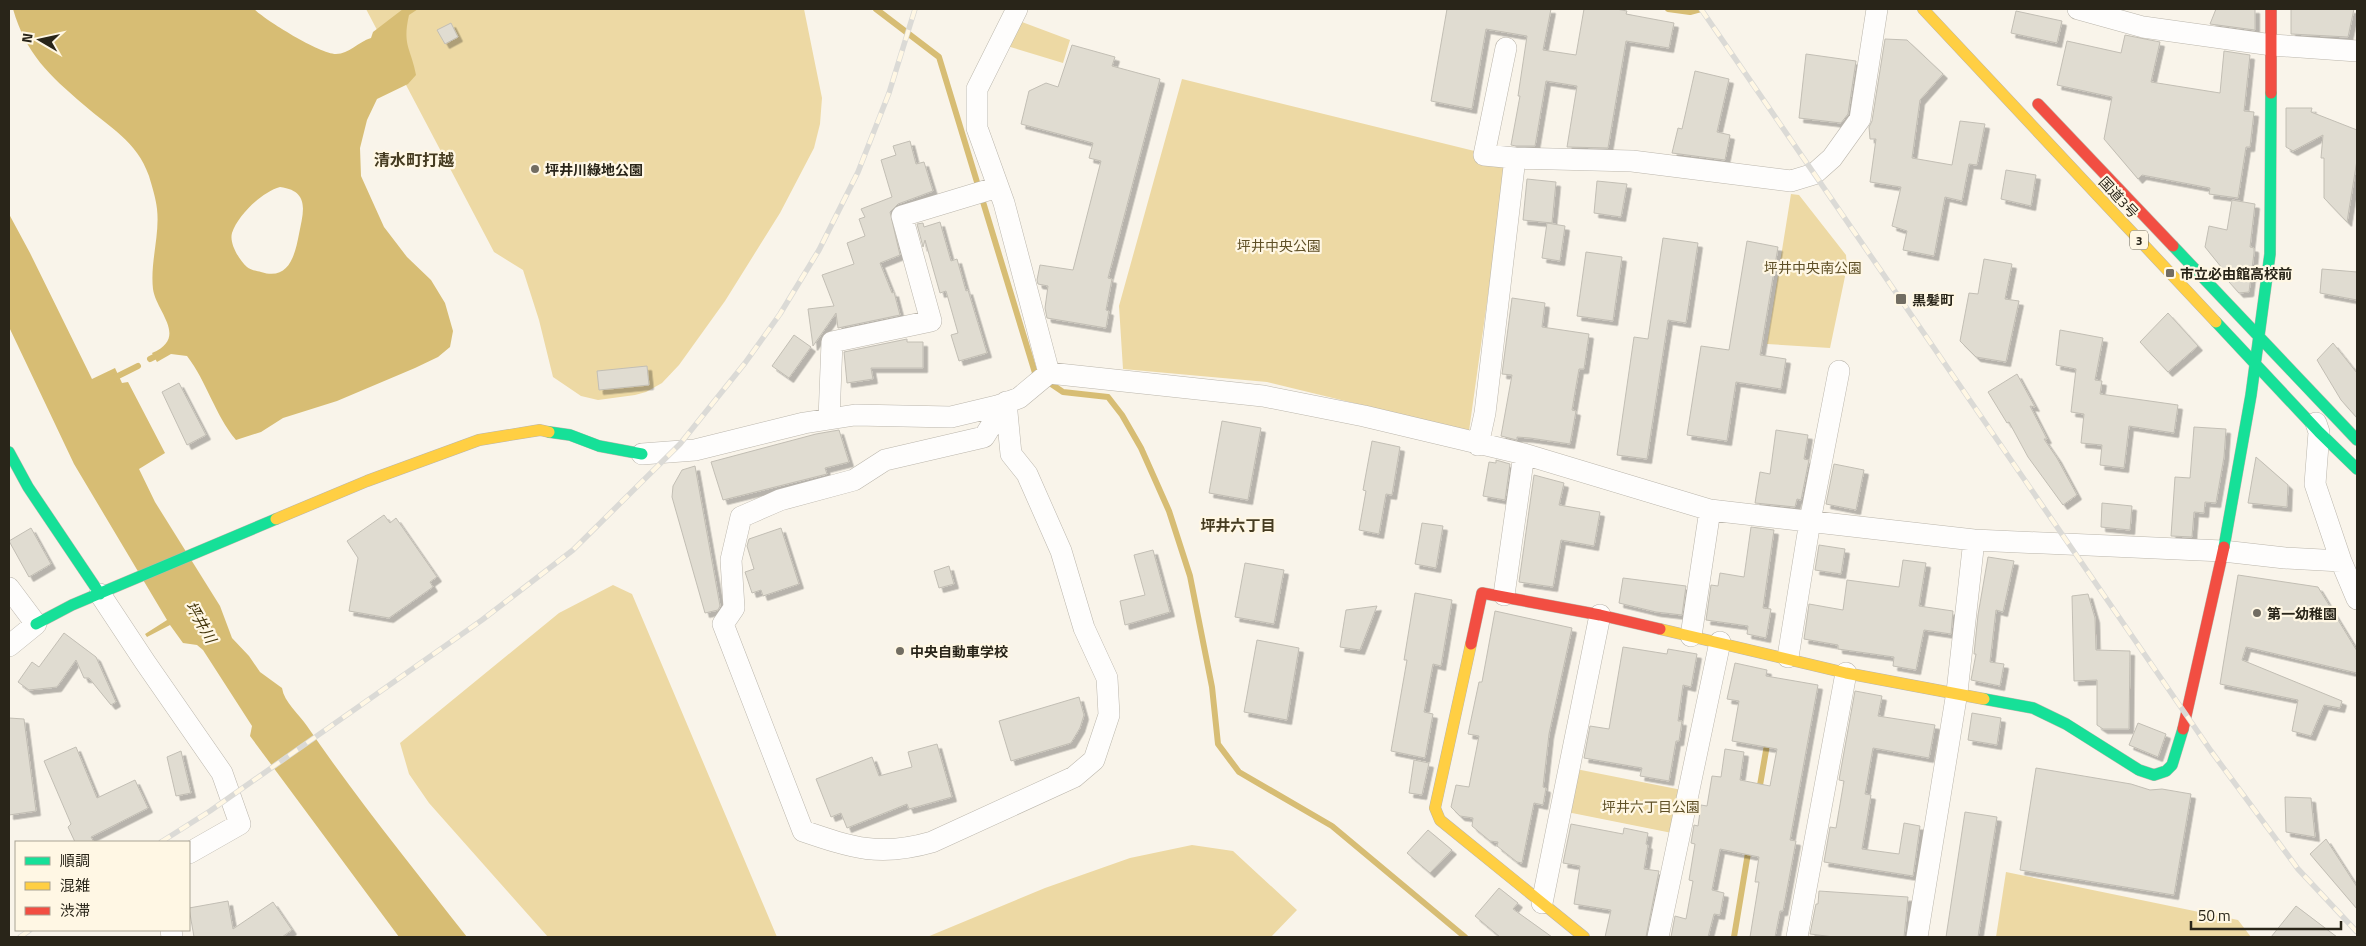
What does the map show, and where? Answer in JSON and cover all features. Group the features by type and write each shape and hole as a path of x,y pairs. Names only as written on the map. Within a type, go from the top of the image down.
{"main road":[{"name":"国道3号","path":"1923,9 2319,432 2357,469"},
{"path":"1584,937 1440,820 1435,808 1482,593 1504,595 1600,615 1846,673 1957,692 2033,708 2066,724 2139,770 2154,775 2166,771 2172,765 2182,736 2223,552 2251,395 2270,254 2271,9"},
{"name":"国道3号","path":"2033,99 2357,440"},
{"path":"36,624 72,604 367,481 479,440 540,430 570,435 599,446 642,454"},
{"path":"9,452 28,487 107,591"}],"street":[{"path":"1017,9 977,90 977,128 991,188 1049,373"},
{"path":"1506,48 1484,155 1516,158 1632,161 1791,181 1814,174 1832,158 1860,119 1877,9"},
{"path":"2078,9 2143,26 2272,45 2357,51"},
{"path":"1478,445 1485,413 1516,158"},
{"path":"830,419 832,342 930,321 902,216 991,188"},
{"path":"1788,658 1810,521 1840,371"},
{"path":"1013,400 1010,454 1027,474 1061,550 1084,628 1107,678 1109,715 1094,760 1074,777 932,842 913,848 892,850 852,848 803,831 723,624 734,608 731,560 741,517 780,500 854,480 884,460 984,437 1013,400 1049,373 1263,396 1364,416 1478,445 1524,454 1710,510 1974,540 2223,552 2341,561"},
{"path":"2296,376 2319,432 2315,484 2341,561 2357,599"},
{"path":"642,454 695,450 855,415 952,417 1013,400"},
{"path":"1504,595 1524,454"},
{"path":"1691,636 1710,510"},
{"path":"1917,937 1957,692 1974,540"},
{"path":"9,588 36,624 9,646"},
{"path":"107,591 145,662 222,773 231,795 240,824 190,851"},
{"path":"1542,903 1600,615"},
{"path":"1658,937 1720,642"},
{"path":"1798,937 1846,673"}],"green space":[{"path":"366,9 804,9 822,98 820,124 814,148 780,213 725,301 679,365 662,383 646,392 635,395 598,400 581,396 553,377 539,320 523,270 494,252"},
{"path":"1022,22 1070,40 1063,63 1007,46"},
{"name":"坪井中央公園","path":"1182,79 1507,159 1469,431 1267,382 1123,369 1119,306"},
{"name":"坪井中央南公園","path":"1791,194 1799,195 1846,255 1847,267 1830,348 1767,344"},
{"path":"613,585 632,594 777,937 548,937 429,803 409,774 400,743 559,613"},
{"name":"坪井六丁目公園","path":"1576,769 1682,790 1672,833 1567,812"},
{"path":"1192,845 1233,851 1297,910 1271,937 927,937 1045,888 1130,858"},
{"path":"2006,872 2238,920 2251,937 1996,937"}],"water":[{"path":"13,9 254,9 306,43 328,53 336,54 345,52 371,38 373,32 403,9 418,9 409,15 406,34 416,75 408,84 377,99 367,120 360,148 361,176 384,227 407,257 431,280 445,303 453,331 450,347 438,357 415,368 337,401 283,418 261,432 236,440 222,420 187,356 171,354 157,362 152,353 163,347 168,339 169,332 168,324 155,298 153,289 152,279 158,219 155,197 144,164 130,144 71,94 40,63 18,25","holes":["280,187 297,193 303,204 302,218 293,258 278,273 271,274 250,269 241,260 233,246 231,237 235,226 258,199"]},
{"name":"坪井川","path":"9,214 92,379 115,368 122,383 128,382 165,453 139,469 155,502 220,606 232,638 249,656 260,672 282,688 289,703 346,780 467,937 399,937 250,736 252,726 203,650 197,645 183,643 170,625 147,637 145,634 167,620 74,464 9,327"}],"building":[{"path":"1447,9 1551,9 1543,50 1576,55 1584,9 1616,9 1627,11 1626,14 1674,23 1669,48 1626,41 1608,148 1567,147 1577,86 1546,81 1535,146 1516,146 1511,145 1520,96 1518,96 1527,36 1486,29 1472,109 1431,101"},
{"path":"2216,9 2255,9 2255,30 2210,24"},
{"path":"2291,9 2354,9 2348,37 2291,34"},
{"path":"2016,11 2062,21 2057,43 2011,33"},
{"path":"451,23 458,37 445,44 437,30"},
{"path":"2125,35 2160,42 2151,82 2220,93 2224,51 2250,55 2244,111 2254,112 2250,147 2246,147 2238,198 2209,194 2210,188 2142,175 2138,179 2104,139 2112,97 2057,85 2067,41 2121,53"},
{"path":"1885,39 1907,40 1943,74 1920,100 1912,158 1952,165 1960,121 1985,124 1977,165 1969,164 1962,201 1945,197 1934,256 1903,250 1907,231 1892,226 1901,187 1870,182 1876,139 1870,139 1869,127 1872,121"},
{"path":"1072,45 1115,57 1112,66 1160,79 1108,278 1112,279 1106,310 1109,311 1106,328 1047,318 1045,308 1048,286 1038,284 1037,280 1040,265 1073,270 1101,161 1089,158 1093,143 1021,124 1029,91 1046,83 1058,87"},
{"path":"1806,54 1856,61 1848,114 1841,123 1799,118"},
{"path":"1695,71 1729,79 1717,132 1730,135 1725,160 1672,153 1678,128 1682,129"},
{"path":"2286,108 2312,108 2311,112 2357,130 2357,160 2347,222 2324,198 2324,158 2321,158 2323,135 2293,151 2286,147"},
{"path":"910,141 916,164 924,162 933,191 898,204 890,212 900,255 880,263 892,293 894,292 900,315 838,328 836,313 813,346 808,309 834,306 822,275 854,264 847,243 865,236 859,219 865,217 861,209 892,197 881,160 896,155 893,146"},
{"path":"2006,170 2036,175 2031,206 2001,199"},
{"path":"1527,179 1556,182 1552,223 1523,220"},
{"path":"1597,181 1627,184 1621,217 1594,213"},
{"path":"2232,200 2255,204 2250,247 2254,248 2254,253 2249,292 2239,293 2229,282 2230,278 2205,247 2209,226 2227,230"},
{"path":"940,222 951,261 957,259 987,353 959,361 951,335 958,333 946,291 940,293 925,240 923,247 917,224 923,223 924,227"},
{"path":"1547,223 1565,226 1560,261 1542,258"},
{"path":"1663,238 1698,243 1686,323 1668,320 1647,459 1617,455 1634,337 1648,339"},
{"path":"1747,241 1778,247 1760,355 1786,359 1781,389 1736,382 1727,441 1687,435 1701,346 1729,350"},
{"path":"1586,252 1622,257 1613,321 1577,316"},
{"path":"1984,259 2012,264 2005,299 2019,301 2006,362 1976,357 1960,341 1969,293 1978,294"},
{"path":"2322,269 2357,272 2357,300 2320,293"},
{"path":"1512,298 1545,303 1542,327 1589,334 1584,369 1579,369 1572,410 1576,411 1570,444 1517,437 1517,440 1501,436 1512,375 1502,374"},
{"path":"2168,313 2198,346 2168,372 2140,342"},
{"path":"2060,330 2103,338 2095,380 2102,381 2100,394 2178,405 2174,433 2129,426 2124,468 2100,465 2102,445 2081,443 2084,414 2071,412 2076,369 2056,365"},
{"path":"794,335 811,347 789,378 772,366"},
{"path":"907,339 907,342 923,342 923,368 871,368 873,379 847,383 844,352"},
{"path":"2333,343 2357,373 2357,418 2341,400 2317,360"},
{"path":"647,366 649,385 599,390 597,371"},
{"path":"2017,374 2035,407 2030,406 2047,439 2044,439 2057,458 2077,495 2063,505 2028,457 2009,422 2007,423 1988,392"},
{"path":"179,383 206,435 187,445 162,392"},
{"path":"1222,421 1261,428 1248,500 1209,493"},
{"path":"2194,427 2226,429 2224,457 2216,503 2205,502 2204,513 2194,512 2192,537 2171,536 2175,477 2190,478"},
{"path":"839,430 849,462 825,468 827,474 723,500 711,462 816,434"},
{"path":"1776,430 1808,435 1804,459 1809,460 1801,500 1797,499 1795,507 1755,503 1760,472 1770,474"},
{"path":"1372,441 1400,447 1392,495 1386,494 1379,534 1359,530 1366,491 1363,490"},
{"path":"2256,457 2288,485 2287,507 2248,503"},
{"path":"1496,460 1510,464 1505,500 1483,496 1489,462 1496,463"},
{"path":"1834,464 1864,470 1856,510 1826,504"},
{"path":"695,466 720,606 718,610 705,613 672,497 673,486 682,470"},
{"path":"1534,475 1564,483 1559,505 1600,512 1594,546 1561,540 1553,587 1519,582"},
{"path":"2102,503 2132,506 2130,530 2101,527"},
{"path":"384,515 390,523 396,518 437,577 430,582 433,587 389,618 349,611 358,558 347,541"},
{"path":"1422,523 1443,526 1436,568 1415,564"},
{"path":"1751,527 1774,530 1763,608 1771,609 1766,638 1747,634 1748,626 1706,620 1711,585 1718,586 1720,573 1744,577"},
{"path":"31,528 51,564 29,577 9,541"},
{"path":"781,528 799,584 763,596 761,590 752,593 745,572 754,569 747,546 749,539"},
{"path":"1819,545 1845,549 1841,574 1815,570"},
{"path":"1153,550 1170,612 1125,625 1120,601 1145,595 1134,555"},
{"path":"1988,557 2014,561 2003,612 1996,610 1990,662 2004,664 2000,686 1971,680 1976,654 1974,654 1978,615"},
{"path":"1903,560 1926,563 1919,606 1953,611 1951,634 1924,630 1916,670 1893,666 1894,657 1838,649 1838,645 1804,639 1809,604 1843,610 1847,580 1899,587"},
{"path":"1245,563 1284,570 1274,624 1235,617"},
{"path":"949,566 954,584 939,588 934,571"},
{"path":"2238,575 2318,587 2357,651 2357,673 2246,647 2242,660 2342,701 2340,708 2324,705 2311,736 2292,731 2298,700 2220,684"},
{"path":"1623,578 1686,586 1682,615 1656,612 1619,603"},
{"path":"1415,593 1452,600 1441,666 1433,664 1424,712 1433,714 1425,758 1391,751 1407,660 1404,660"},
{"path":"2088,594 2095,618 2096,650 2130,651 2129,729 2103,729 2097,725 2097,680 2074,681 2072,596"},
{"path":"1377,606 1360,650 1340,647 1346,610"},
{"path":"1495,611 1572,628 1549,734 1543,787 1546,788 1543,805 1534,803 1522,863 1517,862 1497,846 1498,842 1490,841 1472,826 1473,818 1460,816 1451,807 1456,785 1469,787 1479,736 1468,734 1479,682 1482,682"},
{"path":"64,633 96,657 116,702 111,705 89,678 84,678 76,660 57,687 29,690 18,682 32,662 39,667"},
{"path":"1257,640 1299,648 1287,720 1244,712"},
{"path":"1623,647 1667,654 1668,649 1697,654 1691,687 1683,685 1678,721 1682,721 1679,741 1676,741 1669,781 1640,776 1642,768 1584,758 1590,726 1609,729"},
{"path":"1735,663 1767,670 1766,676 1818,685 1790,840 1796,841 1783,911 1780,911 1775,937 1750,937 1759,882 1755,882 1759,857 1720,849 1712,890 1724,893 1720,915 1714,914 1708,937 1671,937 1675,916 1686,919 1693,881 1689,880 1695,844 1691,843 1694,825 1698,826 1701,805 1707,806 1712,776 1721,777 1725,749 1744,752 1740,780 1770,786 1777,749 1732,741 1739,701 1727,699"},
{"path":"1855,691 1882,696 1878,716 1935,725 1929,758 1873,748 1865,794 1871,795 1862,849 1899,854 1904,823 1920,826 1913,876 1824,862 1830,827 1836,828 1844,781 1839,780"},
{"path":"1079,697 1084,715 1080,728 1071,743 1011,761 999,721"},
{"path":"1972,713 2001,718 1997,745 1968,740"},
{"path":"9,718 24,719 36,811 9,815"},
{"path":"2138,723 2166,734 2158,757 2129,745"},
{"path":"937,744 952,797 909,809 907,804 847,828 841,813 831,817 816,779 872,757 879,776 912,767 908,752"},
{"path":"76,747 97,798 135,780 148,808 91,837 93,841 75,841 68,827 71,824 44,761"},
{"path":"181,751 191,793 176,796 167,757"},
{"path":"1414,760 1429,763 1422,795 1409,793"},
{"path":"2036,768 2131,784 2150,790 2162,789 2191,794 2174,895 2020,870"},
{"path":"2285,797 2311,798 2315,837 2286,832"},
{"path":"1965,812 1997,817 1978,937 1946,937"},
{"path":"1571,824 1623,834 1624,828 1648,833 1644,869 1659,871 1646,937 1605,937 1611,910 1574,904 1580,866 1563,863"},
{"path":"1428,830 1452,850 1430,873 1407,853"},
{"path":"2326,839 2357,887 2357,909 2310,854"},
{"path":"1499,888 1518,903 1513,909 1552,937 1500,937 1475,916"},
{"path":"1819,891 1908,897 1904,937 1834,937 1810,934 1816,904 1818,904"},
{"path":"228,901 233,929 273,902 292,930 282,937 194,937 190,908"},
{"path":"2296,906 2337,937 2271,937"}],"waterway":[{"path":"876,9 939,57 1035,373 1063,392 1108,397 1122,415 1141,448 1169,511 1190,576 1212,687 1218,744 1239,772 1332,826 1465,937"},
{"path":"1668,9 1690,12 1701,9"},
{"path":"150,359 162,353"},
{"path":"112,379 138,366"},
{"path":"1759,791 1768,739"},
{"path":"1734,937 1749,847"}],"railway":[{"path":"163,841 210,811 482,620 573,550 680,444 745,363 780,314 819,250 858,172 889,93 915,9"},
{"path":"1701,9 2211,751 2298,869 2357,932"},
{"path":"20,937 29,931"}],"traffic: fast":[{"path":"2224,547 2251,395 2270,254 2271,93"},
{"path":"2173,246 2357,440"},
{"path":"2216,322 2319,432 2357,469"},
{"path":"549,432 570,435 599,446 642,454"},
{"path":"9,452 28,487 100,594"},
{"path":"36,624 72,605 276,519"},
{"path":"1984,699 2033,708 2066,724 2139,770 2154,775 2166,771 2172,765 2183,729"}],"traffic: slow":[{"path":"1923,9 2216,322"},
{"path":"276,519 367,481 479,440 540,430 549,432"},
{"path":"1660,629 1846,673 1984,699"},
{"path":"1471,644 1435,808 1440,820 1584,937"}],"traffic: jam":[{"path":"2271,9 2271,93"},
{"path":"2038,104 2173,246"},
{"path":"2183,729 2224,547"},
{"path":"1471,644 1482,593 1600,615 1660,629"}],"place":[{"name":"坪井川綠地公園","path":"535,169"},
{"name":"市立必由館高校前","path":"2170,273"},
{"name":"黒髪町","path":"1901,299"},
{"name":"第一幼稚園","path":"2257,613"},
{"name":"中央自動車学校","path":"900,651"}],"district":[{"name":"清水町打越","path":"414,160"},
{"name":"坪井六丁目","path":"1238,525"}]}
